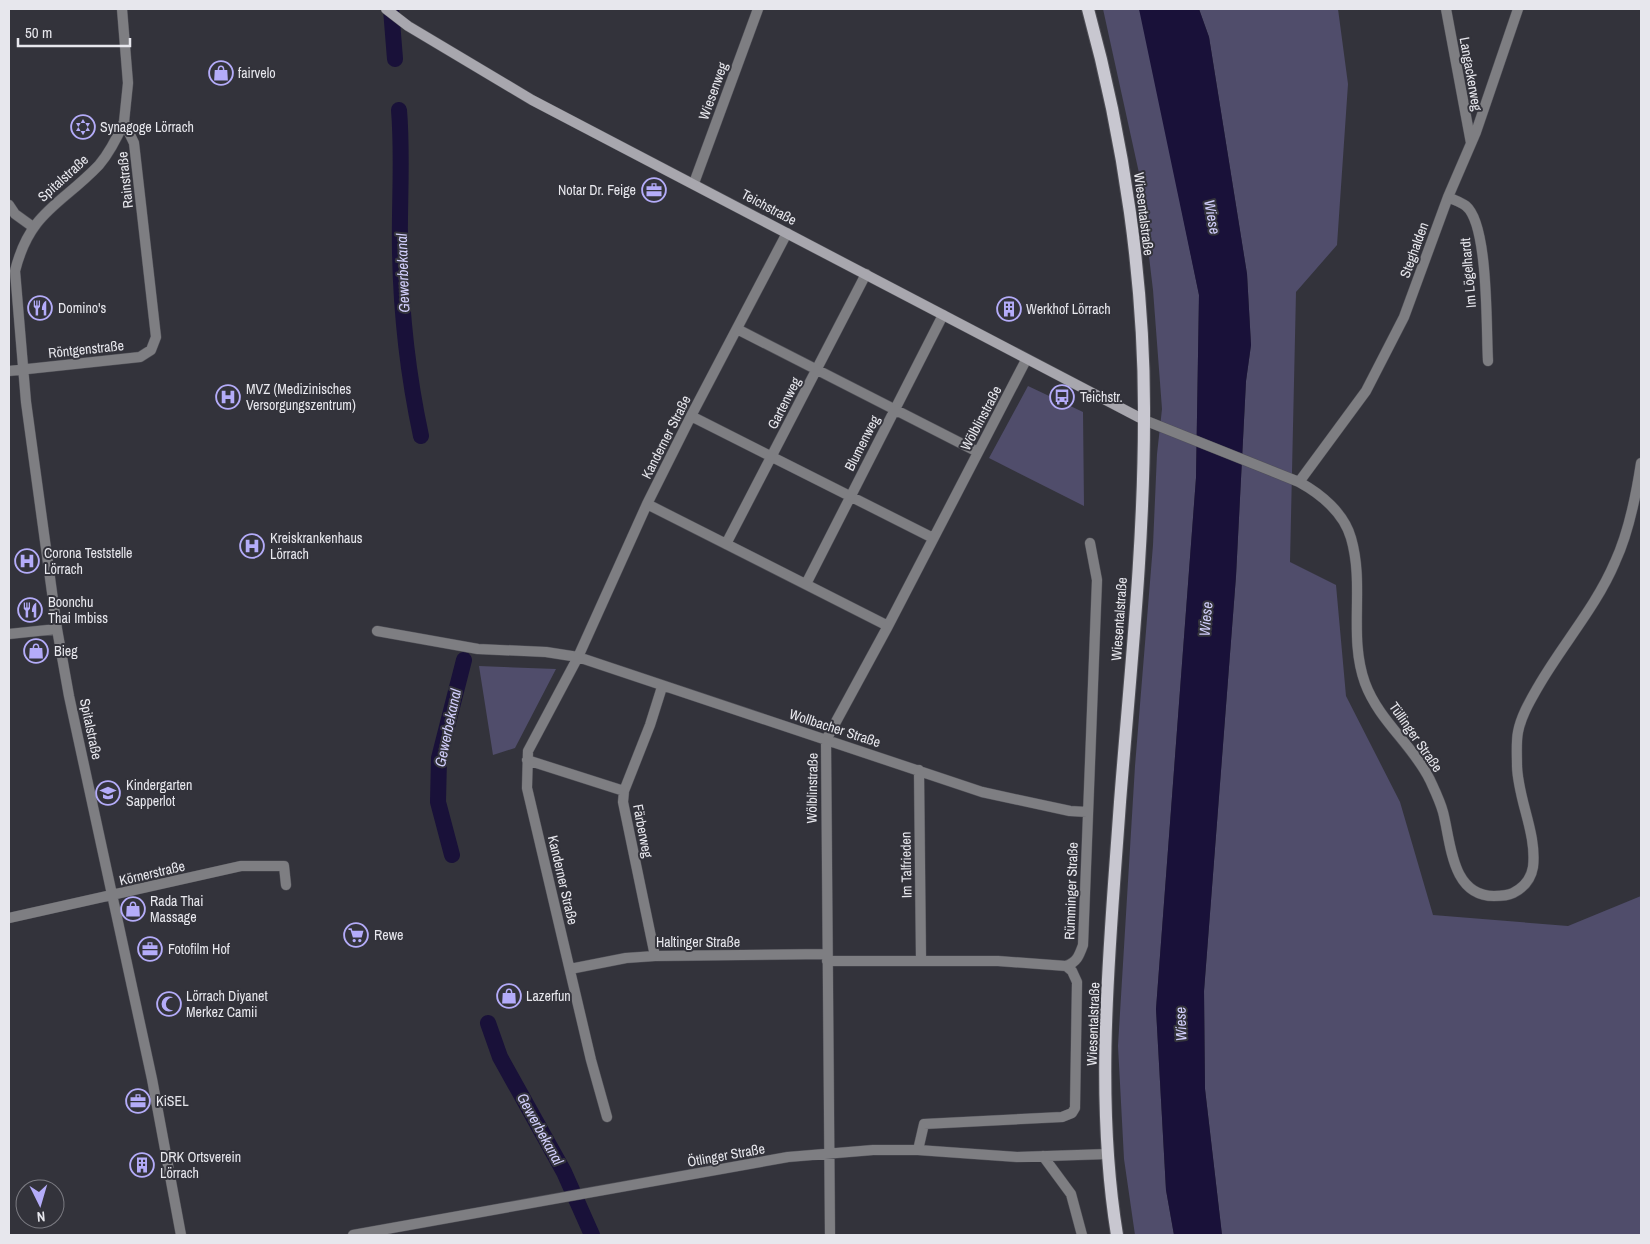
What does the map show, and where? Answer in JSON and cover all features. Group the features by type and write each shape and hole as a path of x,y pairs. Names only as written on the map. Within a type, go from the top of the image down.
{"main road":[{"name":"Wiesentalstraße","path":"1088,9 1114,115 1126,195 1136,277 1144,420 1140,519 1111,930 1107,1044 1108,1154 1117,1235"}],"street":[{"path":"122,9 128,83 124,122"},
{"name":"Teichstraße","path":"386,9 398,19 532,100 694,183 1026,360 1144,420"},
{"name":"Wiesenweg","path":"694,183 758,9"},
{"name":"Langackerweg","path":"1446,9 1471,144"},
{"name":"Steghalden","path":"1299,482 1366,391 1404,318 1448,197 1471,144 1518,9"},
{"name":"Spitalstraße","path":"124,122 114,144 98,165 54,203 32,227 20,253 15,271 22,370 57,629 152,1079 181,1235"},
{"name":"Rainstraße","path":"124,122 134,143 156,336 151,350"},
{"name":"Im Lögelhardt","path":"1448,197 1467,207 1478,228 1483,254 1488,361"},
{"path":"9,205 16,214 32,227"},
{"name":"Kanderner Straße","path":"607,1117 590,1060 528,788 528,750 578,656 647,504 691,416 787,233"},
{"name":"Gartenweg","path":"726,544 866,274"},
{"name":"Blumenweg","path":"806,584 943,315"},
{"path":"737,329 978,452"},
{"name":"Röntgenstraße","path":"9,371 140,357 151,350"},
{"name":"Wölblinstraße","path":"830,1235 826,740 888,626 1026,360"},
{"path":"691,416 933,538"},
{"name":"Tüllinger Straße","path":"1144,420 1299,482 1316,491 1329,503 1351,536 1356,577 1356,642 1366,684 1373,700 1427,774 1442,811 1451,853 1461,876 1467,885 1481,894 1502,896 1516,892 1526,883 1533,868 1533,853 1518,770 1518,732 1532,699 1550,667 1615,564 1630,513 1641,463"},
{"path":"647,504 888,626"},
{"name":"Rümminger Straße","path":"1066,966 1074,963 1083,945 1097,580 1090,543"},
{"path":"9,634 57,629"},
{"path":"377,631 478,649 546,652 578,656"},
{"name":"Wollbacher Straße","path":"578,656 662,687 982,792 1070,811 1087,812"},
{"name":"Färberweg","path":"655,956 626,820 624,791 650,725 662,687"},
{"path":"527,760 624,791"},
{"name":"Im Talfrieden","path":"919,770 921,960"},
{"name":"Körnerstraße","path":"9,918 242,866 284,866 286,885"},
{"name":"Haltinger Straße","path":"570,969 626,958 655,956 998,961 1066,966"},
{"path":"918,1150 924,1124 1062,1117 1072,1113 1075,1103 1078,982 1072,971 1066,966"},
{"name":"Ötlinger Straße","path":"353,1235 383,1232 788,1157 828,1153 918,1150 984,1155 1108,1154"},
{"path":"1043,1156 1071,1194 1082,1235"}],"shaded area":[{"path":"1103,9 1139,9 1143,19 1199,295 1196,478 1156,1009 1166,1190 1174,1235 1135,1235 1124,1159 1118,1046 1135,766 1153,545 1157,454 1162,409 1153,290 1139,173"},
{"path":"1199,9 1338,9 1348,84 1337,245 1296,292 1290,562 1336,585 1346,696 1400,802 1433,915 1568,926 1641,896 1641,1235 1222,1235 1205,1089 1204,991 1236,576 1246,381 1251,345 1247,274 1209,37"},
{"path":"1028,386 1083,412 1084,506 989,458"},
{"path":"479,666 556,669 515,748 493,755"}],"water":[{"name":"Wiese","path":"1139,9 1199,9 1209,37 1247,274 1251,345 1246,381 1236,576 1204,991 1205,1089 1222,1235 1174,1235 1166,1190 1156,1009 1196,478 1199,295"}],"waterway":[{"name":"Gewerbekanal","path":"391,9 395,59"},
{"name":"Gewerbekanal","path":"399,110 402,297 409,367 421,436"},
{"name":"Gewerbekanal","path":"452,855 438,802 439,758 464,660"},
{"name":"Gewerbekanal","path":"488,1023 500,1057 564,1172 592,1235"}],"place":[{"name":"fairvelo","path":"221,73"},
{"name":"Synagoge Lörrach","path":"83,127"},
{"name":"Notar Dr. Feige","path":"654,190"},
{"name":"Domino's","path":"40,308"},
{"name":"Werkhof Lörrach","path":"1009,309"},
{"name":"MVZ (Medizinisches Versorgungszentrum)","path":"228,397"},
{"name":"Teichstr.","path":"1062,397"},
{"name":"Kreiskrankenhaus Lörrach","path":"252,546"},
{"name":"Corona Teststelle Lörrach","path":"27,561"},
{"name":"Boonchu Thai Imbiss","path":"30,610"},
{"name":"Bieg","path":"36,651"},
{"name":"Kindergarten Sapperlot","path":"108,793"},
{"name":"Rada Thai Massage","path":"133,909"},
{"name":"Rewe","path":"356,935"},
{"name":"Fotofilm Hof","path":"150,949"},
{"name":"Lazerfun","path":"509,996"},
{"name":"Lörrach Diyanet Merkez Camii","path":"169,1004"},
{"name":"KiSEL","path":"138,1101"},
{"name":"DRK Ortsverein Lörrach","path":"142,1165"}]}
